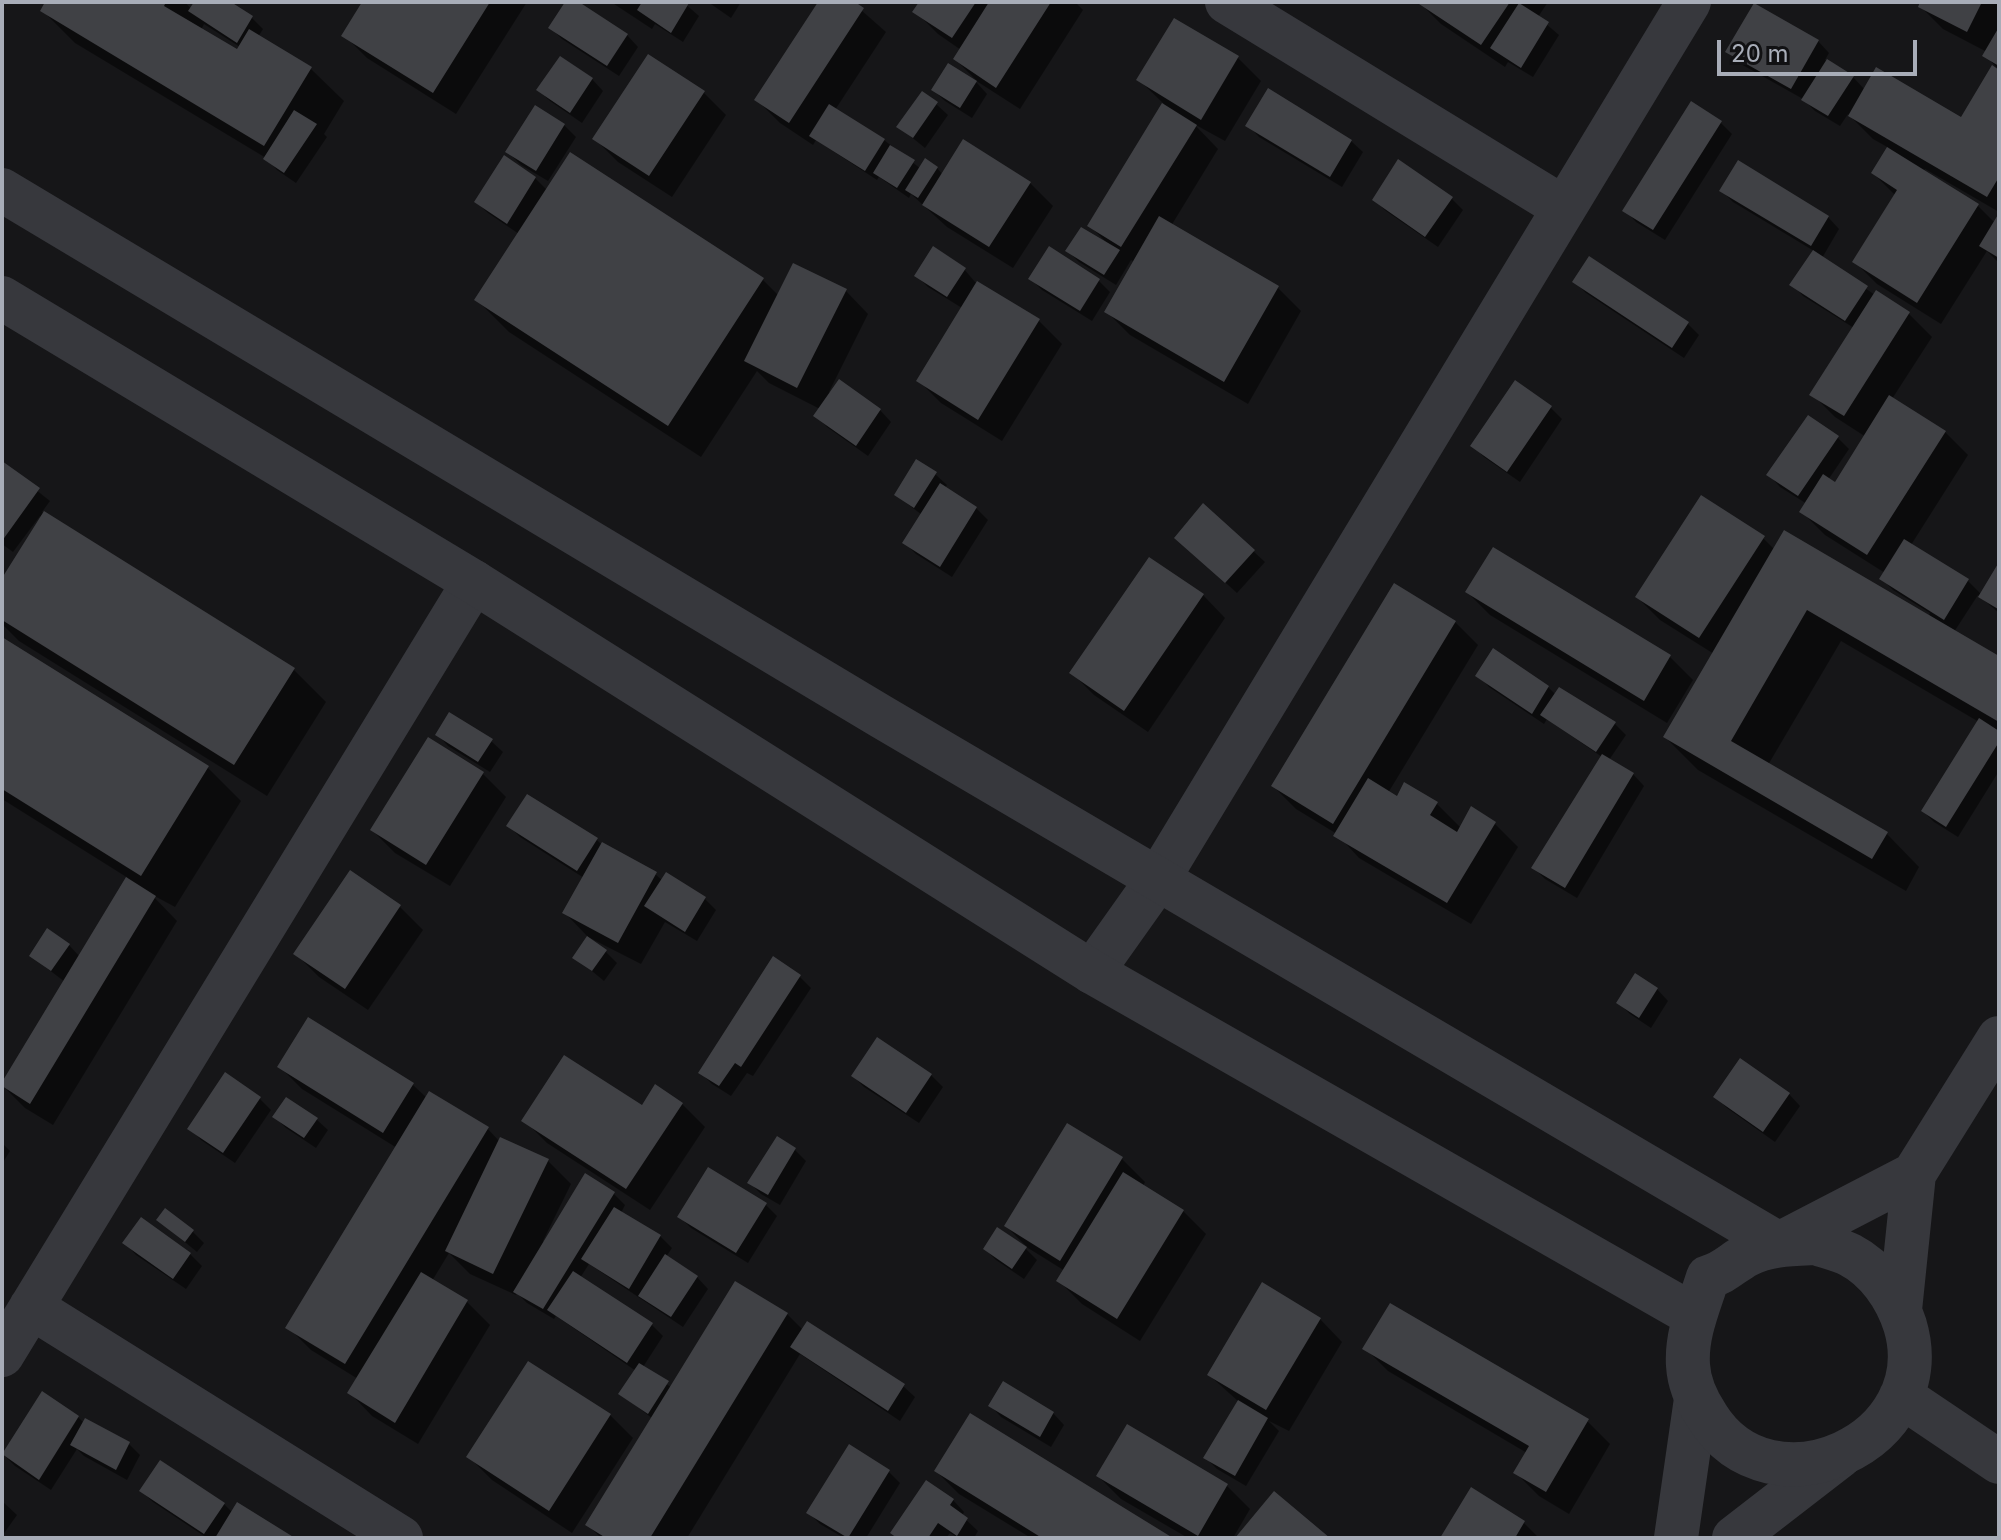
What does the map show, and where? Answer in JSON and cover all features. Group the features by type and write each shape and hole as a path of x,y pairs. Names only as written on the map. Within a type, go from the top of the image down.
{"street":[{"path":"1227,2 1564,208"},
{"path":"1092,972 1158,879 1689,2"},
{"path":"2,190 1158,879 1779,1244 1816,1243 1851,1255 1881,1279 1900,1310 1909,1338 1909,1367 1901,1396 1886,1422 1866,1442 1840,1456 1734,1538"},
{"path":"2,298 474,582 1092,972 1695,1316"},
{"path":"2,1355 474,582"},
{"path":"1900,1310 1914,1174 1999,1038"},
{"path":"1840,1456 1807,1465 1773,1462 1741,1450 1714,1428 1696,1399 1688,1367 1689,1334 1708,1277 1720,1274 1747,1255 1779,1244 1914,1174"},
{"path":"31,1307 401,1538"},
{"path":"1901,1396 1998,1460"},
{"path":"1676,1538 1696,1399"}],"building":[{"path":"45,2 166,2 164,6 237,49 249,29 312,67 264,146 40,11"},
{"path":"194,2 231,2 253,16 237,43 188,11"},
{"path":"362,2 490,2 433,93 341,36"},
{"path":"565,2 579,2 628,34 607,66 548,28"},
{"path":"642,2 689,3 671,33 637,10"},
{"path":"818,2 855,2 864,8 789,123 754,100"},
{"path":"919,2 976,2 952,38 912,12"},
{"path":"989,2 1051,2 996,88 953,59"},
{"path":"1416,2 1510,2 1481,45"},
{"path":"1920,2 1982,2 1967,32 1918,7"},
{"path":"1519,3 1549,22 1521,68 1490,48"},
{"path":"1754,3 1819,40 1791,89 1725,52"},
{"path":"1174,18 1239,56 1201,120 1136,80"},
{"path":"1999,27 1999,66 1982,56"},
{"path":"648,54 705,91 649,176 592,139"},
{"path":"560,56 593,78 570,113 536,90"},
{"path":"1827,59 1854,76 1828,116 1801,100"},
{"path":"948,63 977,81 960,108 931,90"},
{"path":"1992,65 1999,70 1999,177 1987,197 1848,116 1876,67 1961,117"},
{"path":"1268,88 1352,140 1330,177 1245,126"},
{"path":"922,91 938,102 913,138 896,127"},
{"path":"1691,101 1722,121 1653,230 1622,211"},
{"path":"1162,103 1197,125 1121,247 1087,226"},
{"path":"829,104 885,139 865,171 809,136"},
{"path":"535,105 565,124 536,171 505,152"},
{"path":"294,110 317,124 284,173 263,159"},
{"path":"963,139 1031,182 989,247 922,205"},
{"path":"890,145 915,160 897,188 873,173"},
{"path":"1887,147 1979,204 1917,303 1852,262 1897,190 1871,173"},
{"path":"570,152 764,278 668,426 474,300"},
{"path":"504,155 536,177 507,224 474,202"},
{"path":"925,158 938,167 918,198 905,190"},
{"path":"1398,159 1453,197 1425,237 1372,200"},
{"path":"1738,160 1829,216 1811,246 1719,191"},
{"path":"1999,213 1999,258 1979,246"},
{"path":"1159,216 1279,286 1224,382 1104,312"},
{"path":"1081,227 1120,250 1104,275 1065,251"},
{"path":"933,246 966,268 947,297 914,276"},
{"path":"1049,246 1100,279 1080,311 1028,279"},
{"path":"1813,250 1868,286 1845,321 1789,285"},
{"path":"1589,256 1689,322 1672,348 1572,282"},
{"path":"793,263 847,289 797,388 744,361"},
{"path":"977,281 1040,319 978,420 916,381"},
{"path":"1876,290 1910,312 1844,416 1809,395"},
{"path":"839,379 881,409 856,446 813,416"},
{"path":"1515,380 1552,406 1507,472 1470,446"},
{"path":"1889,395 1946,431 1867,555 1799,512 1823,474 1835,482"},
{"path":"1808,415 1839,436 1798,496 1766,475"},
{"path":"916,459 937,472 914,508 894,495"},
{"path":"2,461 40,488 2,541"},
{"path":"940,483 977,507 940,567 902,543"},
{"path":"1701,495 1765,536 1699,638 1635,597"},
{"path":"1203,503 1255,550 1225,583 1174,538"},
{"path":"44,511 295,668 234,765 2,620 2,578"},
{"path":"1784,530 1999,656 1999,722 1807,610 1731,741 1888,832 1872,859 1663,737"},
{"path":"1904,539 1969,579 1944,620 1879,579"},
{"path":"1493,547 1671,655 1644,701 1465,592"},
{"path":"1149,557 1204,594 1124,711 1069,673"},
{"path":"1999,562 1999,607 1998,609 1978,597"},
{"path":"1394,583 1456,621 1333,824 1271,786"},
{"path":"2,637 209,766 141,876 2,789"},
{"path":"1493,648 1549,686 1532,714 1475,676"},
{"path":"1559,687 1616,722 1596,752 1540,715"},
{"path":"449,712 493,739 478,762 435,735"},
{"path":"1979,718 1999,731 1999,742 1946,827 1921,811"},
{"path":"428,737 484,772 426,865 370,830"},
{"path":"1602,754 1634,773 1565,888 1531,868"},
{"path":"1368,778 1397,796 1404,782 1438,802 1430,815 1457,832 1471,806 1496,822 1447,903 1333,836"},
{"path":"527,794 598,838 577,871 506,826"},
{"path":"602,842 657,872 618,943 562,913"},
{"path":"350,870 401,905 345,989 293,954"},
{"path":"666,872 706,897 685,932 644,906"},
{"path":"126,877 156,896 30,1104 2,1086 2,1082"},
{"path":"47,928 70,944 51,971 29,956"},
{"path":"587,936 607,950 592,971 572,958"},
{"path":"773,956 801,975 741,1067 735,1063 719,1086 698,1073"},
{"path":"1635,973 1658,988 1639,1018 1616,1003"},
{"path":"308,1017 414,1083 383,1133 277,1067"},
{"path":"877,1037 932,1074 906,1113 851,1076"},
{"path":"564,1055 642,1105 655,1084 683,1103 626,1189 521,1121"},
{"path":"1740,1058 1790,1093 1763,1132 1713,1097"},
{"path":"225,1072 261,1097 223,1153 187,1129"},
{"path":"429,1091 489,1127 345,1364 285,1328"},
{"path":"286,1097 318,1118 304,1138 272,1117"},
{"path":"1067,1123 1123,1157 1060,1261 1004,1226"},
{"path":"777,1136 796,1148 768,1195 747,1183"},
{"path":"500,1137 549,1159 493,1274 445,1251"},
{"path":"708,1167 767,1203 736,1253 677,1217"},
{"path":"1123,1172 1184,1210 1117,1319 1056,1281"},
{"path":"585,1173 615,1192 543,1309 513,1292"},
{"path":"614,1207 661,1235 629,1289 581,1259"},
{"path":"165,1208 194,1230 185,1242 156,1220"},
{"path":"141,1217 191,1253 173,1279 122,1243"},
{"path":"997,1227 1027,1247 1012,1269 983,1249"},
{"path":"665,1254 698,1276 671,1317 638,1296"},
{"path":"573,1271 653,1323 627,1363 547,1310"},
{"path":"421,1272 468,1300 395,1423 347,1393"},
{"path":"735,1281 788,1313 650,1538 606,1538 585,1525"},
{"path":"1262,1282 1321,1318 1266,1410 1207,1375"},
{"path":"1390,1303 1589,1419 1546,1492 1513,1473 1529,1446 1362,1349"},
{"path":"807,1321 905,1384 888,1411 790,1347"},
{"path":"528,1361 611,1414 549,1511 466,1457"},
{"path":"639,1363 669,1381 648,1414 618,1394"},
{"path":"1003,1381 1054,1412 1040,1437 988,1406"},
{"path":"42,1391 79,1416 39,1480 2,1454"},
{"path":"1238,1400 1268,1418 1235,1476 1203,1458"},
{"path":"970,1413 1173,1538 1042,1538 934,1471"},
{"path":"85,1418 130,1442 116,1470 70,1445"},
{"path":"1127,1424 1228,1484 1198,1536 1096,1476"},
{"path":"849,1444 890,1470 848,1538 806,1513"},
{"path":"160,1460 225,1503 204,1534 139,1491"},
{"path":"926,1480 954,1499 950,1505 968,1518 957,1536 938,1523 928,1538 897,1538 890,1533"},
{"path":"1471,1487 1525,1521 1515,1538 1440,1538"},
{"path":"1274,1491 1330,1538 1235,1538"},
{"path":"237,1502 295,1538 215,1538"}]}
